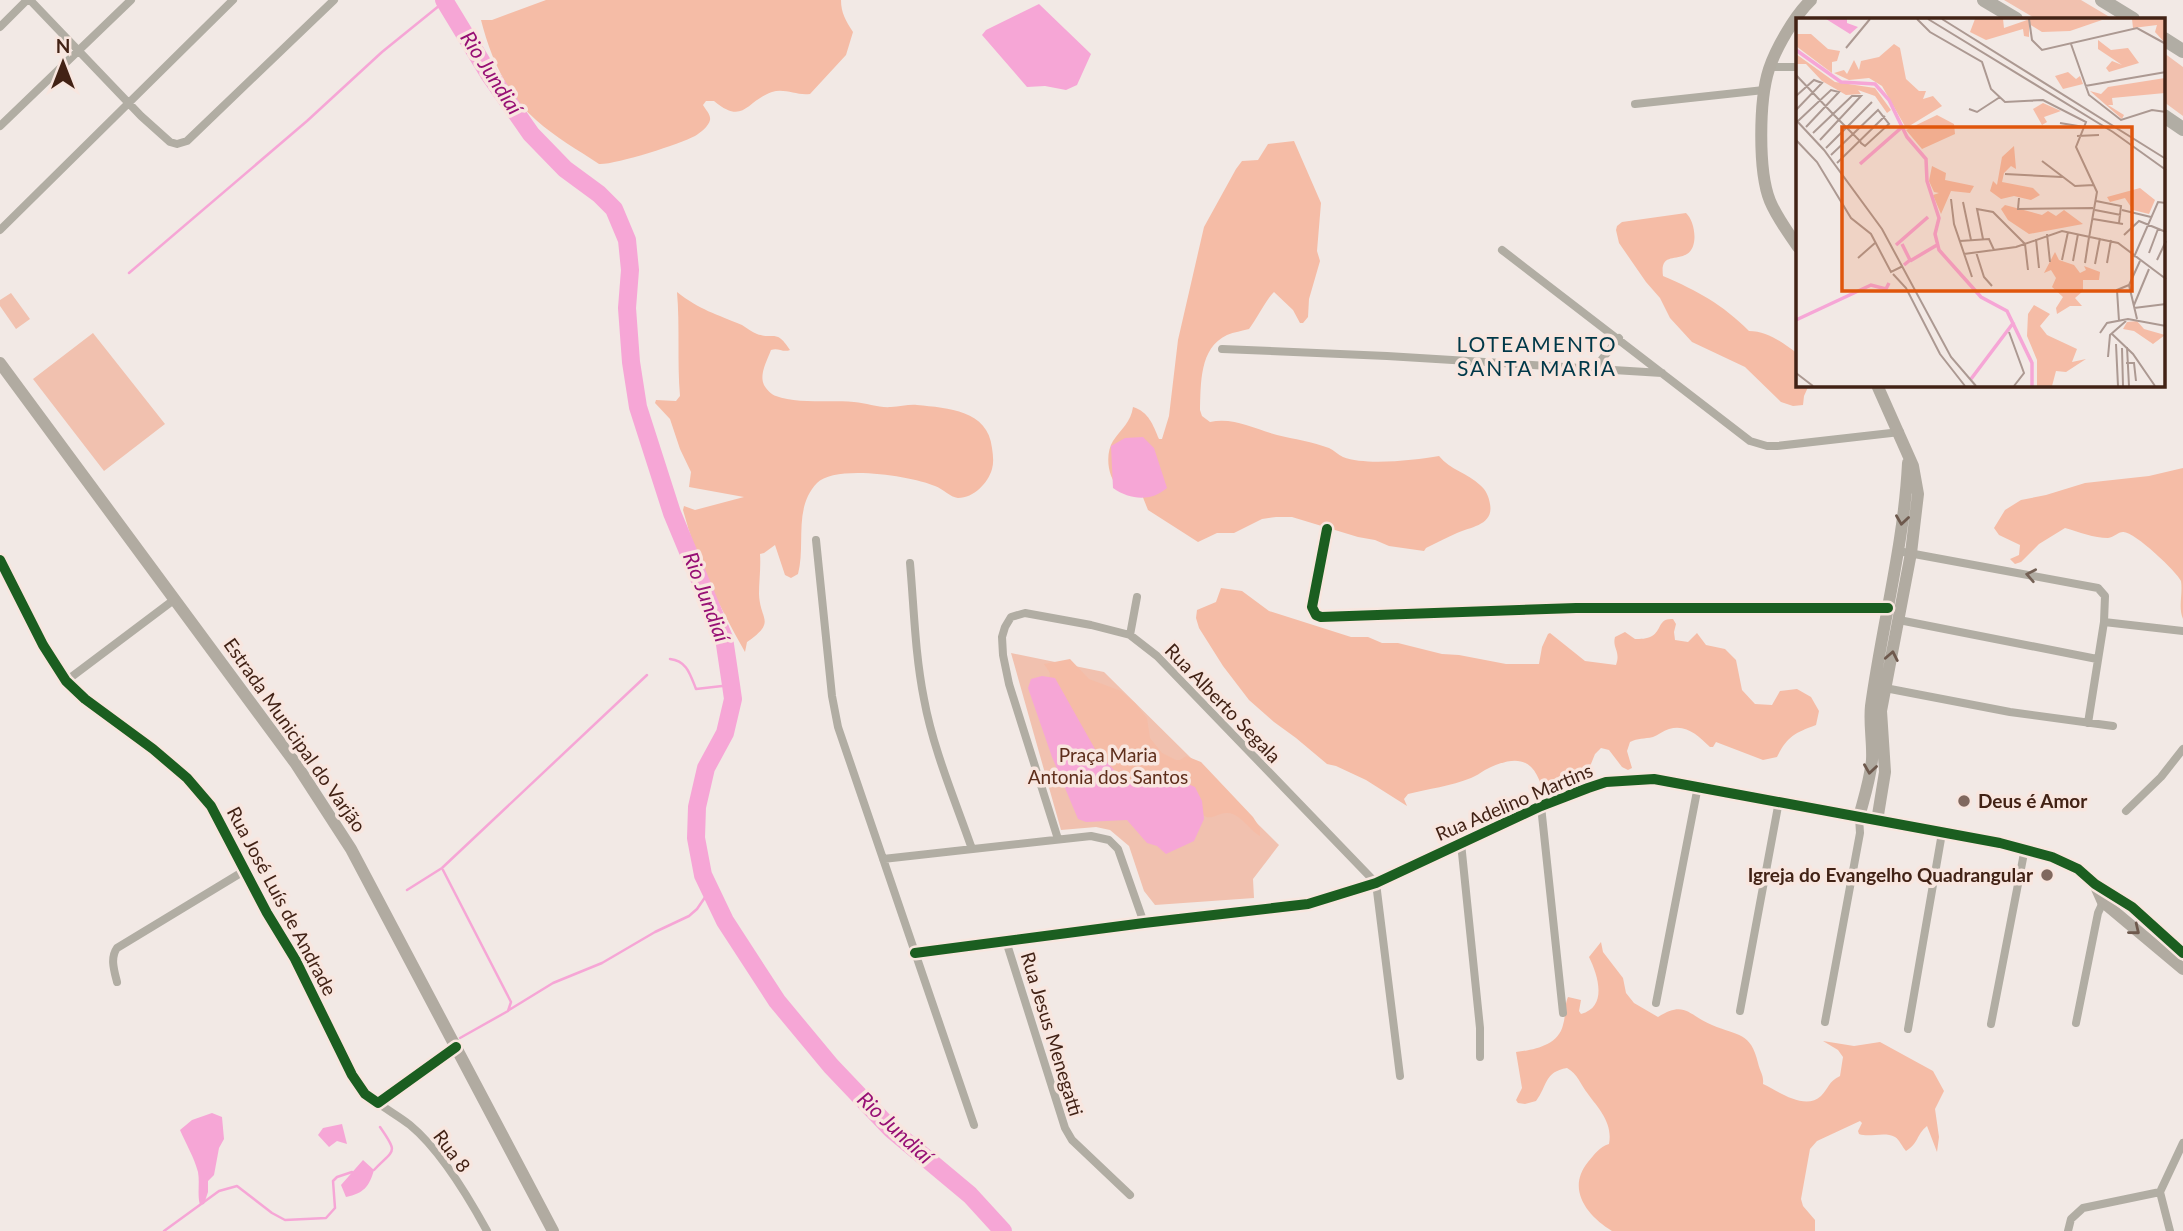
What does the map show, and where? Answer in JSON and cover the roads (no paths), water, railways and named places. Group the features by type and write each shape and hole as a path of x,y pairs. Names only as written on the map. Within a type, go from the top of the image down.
{"highway":[{"path":"1984,0 2014,18"},
{"path":"2102,0 2131,18"},
{"path":"2166,39 2183,51"},
{"path":"2166,117 2183,130"}],"street":[{"path":"0,27 29,0 129,103 170,142 177,144 187,141 334,0"},
{"path":"0,126 131,0"},
{"path":"0,230 233,0"},
{"path":"1799,18 1811,0"},
{"path":"1796,22 1777,49 1770,67 1764,90 1762,151 1763,175 1769,200 1796,244"},
{"path":"1770,67 1796,67"},
{"path":"1634,104 1764,90"},
{"path":"1502,250 1750,441 1760,445 1777,446 1900,432"},
{"path":"1594,369 1619,338"},
{"path":"1223,349 1662,373"},
{"name":"Estrada Municipal do Varjão","path":"0,363 296,764 351,849 553,1231"},
{"path":"1860,833 1877,821 1885,772 1881,723 1899,620 1905,552 1908,452 1878,387"},
{"path":"1327,529 1312,607 1313,612 1321,617 1576,608 1888,608"},
{"path":"816,540 832,696 838,727 974,1125"},
{"path":"1905,552 2098,587 2105,596 2104,622 2088,723"},
{"path":"1825,1021 1860,833 1859,817 1872,760 1871,709 1888,608 1905,552"},
{"name":"Rua José Luís de Andrade","path":"0,560 43,645 66,681 85,699 153,749 187,778 211,806 244,871 295,959 352,1075 365,1094 378,1103"},
{"path":"910,564 918,666 924,701 972,849"},
{"path":"1130,635 1137,597"},
{"path":"66,681 175,599"},
{"name":"Rua Alberto Segala","path":"1058,839 1007,674 1002,637 1012,617 1025,613 1130,635 1157,656 1376,883"},
{"path":"1899,620 2097,659"},
{"path":"2104,622 2183,631"},
{"path":"1885,688 2010,712 2113,726"},
{"path":"2126,811 2161,777 2183,750"},
{"name":"Rua Adelino Martins","path":"915,953 1308,904 1376,883 1541,806 1606,782 1654,779 2025,848 2052,857 2078,869 2183,970"},
{"path":"1657,1003 1698,786"},
{"path":"1740,1011 1779,801"},
{"path":"1541,806 1563,1013"},
{"path":"1908,1029 1942,833"},
{"path":"883,859 1091,836 1109,840 1118,849 1144,923"},
{"path":"1461,843 1480,1028 1480,1058"},
{"path":"1991,1024 2025,848"},
{"path":"117,982 113,954 117,948 244,871"},
{"path":"1376,883 1400,1076"},
{"path":"2076,1023 2098,913 2106,897"},
{"name":"Rua Adelino Martins","path":"2106,897 2132,907 2183,953"},
{"name":"Rua Jesus Menegatti","path":"1006,941 1065,1128 1072,1140 1130,1195"},
{"path":"378,1103 456,1047"},
{"name":"Rua 8","path":"378,1103 410,1125 431,1147 487,1231"},
{"path":"2170,1231 2160,1192 2183,1143"},
{"path":"2068,1231 2071,1219 2083,1208 2160,1192"}],"waterway":[{"name":"Rio Jundiaí","path":"444,0 489,74 531,134 565,169 599,194 614,209 627,240 630,270 627,308 638,407 672,513 724,638 733,699 725,733 706,768 697,807 696,838 703,875 725,921 777,1001 831,1066 891,1129 970,1195 1003,1231"},
{"path":"129,273 307,121 382,52 445,1"},
{"path":"670,659 684,665 696,689 731,685"},
{"path":"407,890 442,868 647,675"},
{"path":"443,870 511,1002 508,1011 460,1038"},
{"path":"509,1010 553,983 602,963 689,916 710,890"},
{"path":"374,1170 392,1151 390,1142 380,1127"},
{"path":"164,1231 219,1191 237,1186 285,1220 326,1218 335,1208 333,1181 352,1172"}],"place":[{"name":"Deus é Amor","path":"1964,801"},
{"name":"Igreja do Evangelho Quadrangular","path":"2047,875"}],"district":[{"name":"LOTEAMENTO SANTA MARIA","path":"1537,357"}],"park label":[{"name":"Praça Maria Antonia dos Santos","path":"1108,766"}]}
